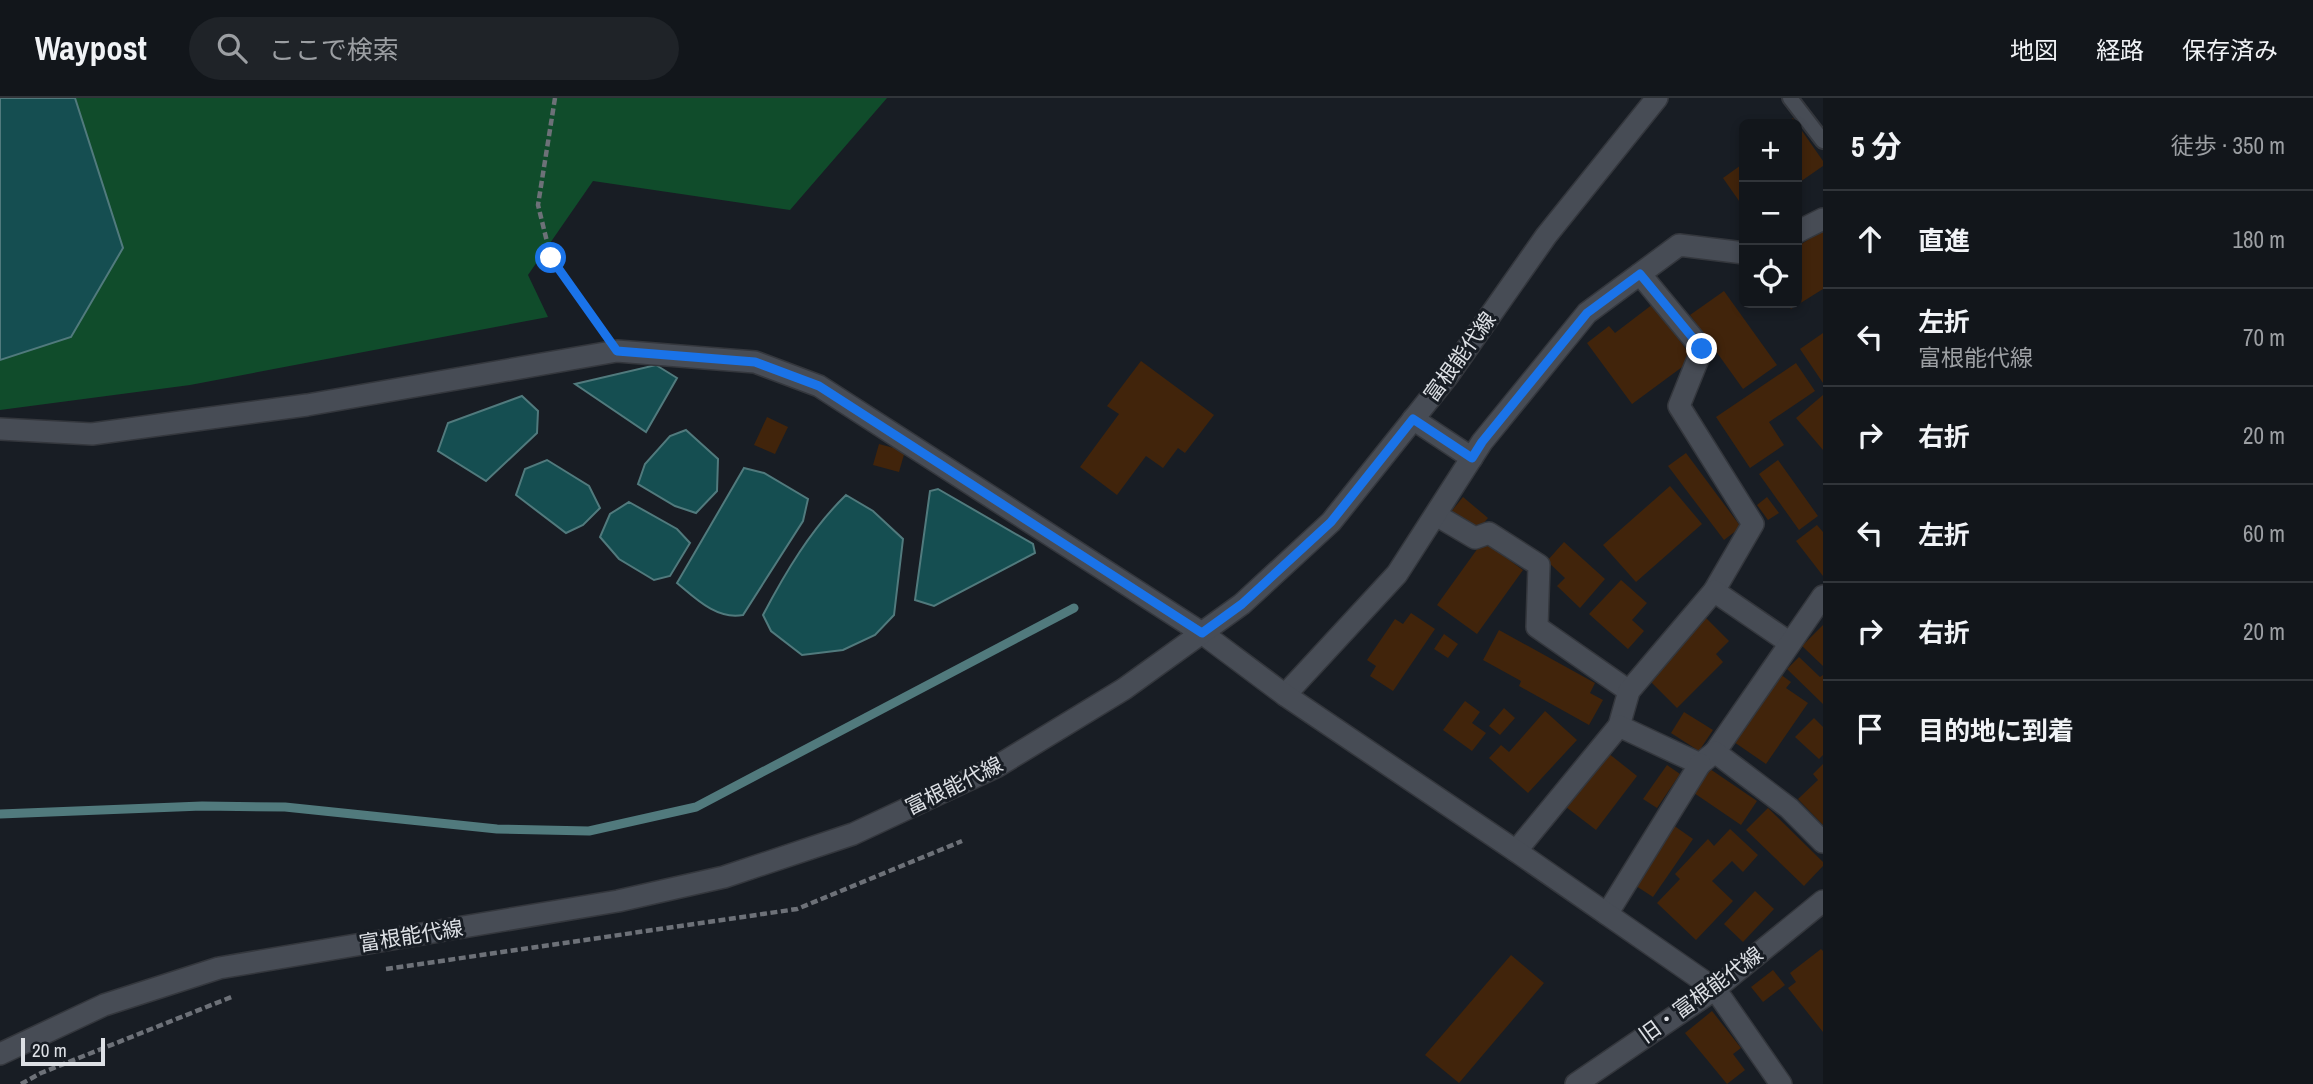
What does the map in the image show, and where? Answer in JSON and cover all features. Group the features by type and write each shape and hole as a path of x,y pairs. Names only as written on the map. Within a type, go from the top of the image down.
{"street":[{"name":"富根能代線","path":"0,1054 104,1005 219,968 618,901 724,877 853,834 996,767 1124,689 1242,604 1331,522 1447,377 1546,236 1657,98"},
{"path":"1802,230 1823,219"},
{"path":"1284,695 1398,574 1482,442 1587,313 1679,245 1739,252"},
{"path":"1516,851 1619,726 1629,691 1714,591 1754,524 1679,405 1702,349 1640,274"},
{"path":"0,429 92,434 307,405 617,351 755,362 819,386 1202,633 1284,695 1516,851 1714,989 1781,1084"},
{"path":"1413,419 1472,458"},
{"path":"1436,515 1475,538 1489,533 1539,565 1537,627 1629,691"},
{"path":"1714,591 1790,643"},
{"path":"1607,914 1708,758 1823,596"},
{"path":"1619,726 1708,758 1789,808 1823,842"},
{"name":"旧・富根能代線","path":"1576,1084 1714,989 1823,901"}],"lane":[{"path":"1790,98 1823,141"}],"path":[{"path":"555,98 538,205 541,218 551,258 617,351"},
{"path":"386,969 797,909 962,841"},
{"path":"21,1084 41,1073 234,996"}],"green space":[{"path":"75,98 887,98 790,210 593,181 528,275 548,317 190,385 0,410 0,360 71,337 123,248"}],"water":[{"path":"0,98 75,98 123,248 71,337 0,360"},
{"path":"656,365 677,378 646,432 575,384"},
{"path":"522,396 538,411 537,433 486,481 438,451 448,423"},
{"path":"686,430 718,459 717,491 696,513 675,506 638,484 645,464 670,436"},
{"path":"547,460 589,486 600,508 583,525 566,533 516,495 525,469"},
{"path":"744,468 764,473 808,499 803,521 743,615 733,616 707,607 677,583"},
{"path":"938,489 1033,544 1035,553 934,606 915,600 930,491"},
{"path":"846,495 873,511 903,539 894,615 875,635 843,650 802,655 771,631 763,615 800,552 821,522"},
{"path":"629,502 677,529 690,543 670,576 654,580 619,559 600,537 610,514"}],"building":[{"path":"1802,131 1823,161 1823,166 1802,181"},
{"path":"1739,167 1739,201 1723,178"},
{"path":"1823,230 1823,289 1802,302 1802,245"},
{"path":"1724,291 1777,365 1743,389 1690,315"},
{"path":"1653,304 1693,359 1632,404 1587,343 1609,326 1615,333"},
{"path":"1823,333 1823,383 1800,349"},
{"path":"1141,361 1214,415 1185,453 1178,448 1163,468 1146,456 1117,495 1080,467 1119,414 1107,406"},
{"path":"1796,363 1815,391 1769,422 1784,445 1750,468 1716,417"},
{"path":"1823,395 1823,450 1796,418"},
{"path":"767,417 788,427 775,454 754,445"},
{"path":"879,444 905,451 899,472 873,465"},
{"path":"1686,453 1741,527 1724,540 1668,466"},
{"path":"1778,460 1818,516 1799,530 1759,474"},
{"path":"1670,486 1702,524 1636,582 1603,545"},
{"path":"1463,497 1488,518 1475,533 1450,513"},
{"path":"1767,497 1779,513 1768,520 1757,505"},
{"path":"1817,525 1823,532 1823,576 1796,541"},
{"path":"1483,541 1523,570 1477,634 1437,605"},
{"path":"1564,542 1605,579 1580,608 1557,586 1565,578 1547,561"},
{"path":"1621,580 1647,603 1632,620 1644,631 1628,649 1589,614"},
{"path":"1411,613 1435,629 1393,691 1370,676 1376,666 1367,660 1395,619 1403,624"},
{"path":"1703,615 1729,641 1716,654 1723,662 1677,708 1644,675"},
{"path":"1823,625 1823,666 1802,646"},
{"path":"1499,630 1595,683 1590,693 1603,700 1589,725 1519,686 1521,681 1483,660"},
{"path":"1444,634 1458,644 1448,658 1434,649"},
{"path":"1799,657 1820,677 1823,675 1823,704 1787,669"},
{"path":"1780,674 1791,682 1786,688 1808,703 1766,764 1734,742"},
{"path":"1465,701 1480,712 1472,723 1486,733 1472,751 1443,730"},
{"path":"1504,708 1515,718 1500,735 1489,726"},
{"path":"1545,711 1577,740 1528,793 1489,758 1501,745 1509,752"},
{"path":"1684,712 1713,730 1699,751 1671,733"},
{"path":"1814,718 1823,727 1823,755 1819,759 1795,737"},
{"path":"1608,753 1637,776 1596,830 1566,807"},
{"path":"1823,764 1823,825 1798,799 1818,780 1813,774"},
{"path":"1667,765 1680,774 1657,808 1643,799"},
{"path":"1710,769 1757,801 1741,825 1694,793"},
{"path":"1768,808 1823,862 1823,866 1804,886 1746,830"},
{"path":"1673,825 1693,839 1653,897 1633,884"},
{"path":"1730,829 1758,855 1743,872 1732,861 1712,881 1733,901 1696,940 1657,903 1680,879 1675,874 1708,839 1714,846"},
{"path":"1755,891 1774,909 1743,942 1724,924"},
{"path":"1821,949 1823,1032 1788,988 1796,982 1790,973"},
{"path":"1511,955 1544,983 1459,1083 1425,1055"},
{"path":"1773,970 1785,985 1763,1002 1751,987"},
{"path":"1712,1011 1741,1048 1733,1054 1745,1070 1727,1084 1685,1033"}],"waterway":[{"path":"0,814 202,806 285,807 497,829 589,831 696,807 1074,608"}],"route":[{"path":"551,258 617,351 755,362 819,386 1202,633 1242,604 1331,522 1413,419 1472,458 1482,442 1587,313 1640,274 1702,349"}]}
